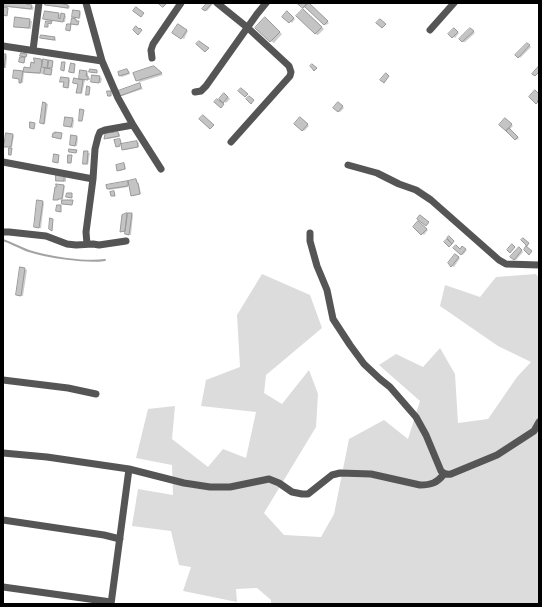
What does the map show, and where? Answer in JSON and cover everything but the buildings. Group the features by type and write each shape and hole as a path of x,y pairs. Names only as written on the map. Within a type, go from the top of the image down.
{"street":[{"path":"33,50 39,3"},
{"path":"86,3 102,61 118,98 133,126 162,169"},
{"path":"152,58 151,50 153,44 181,3"},
{"path":"217,3 248,28 290,66 291,72 290,76 231,142"},
{"path":"195,92 201,91 206,86 266,3"},
{"path":"430,30 454,3"},
{"path":"3,46 102,61"},
{"path":"87,244 86,232 93,179 95,149 98,137 100,132 112,128 133,126"},
{"path":"3,162 93,179"},
{"path":"348,165 377,173 399,184 416,190 430,200 499,260 506,264 539,265"},
{"path":"3,232 46,236 66,244 76,245 99,245 126,241"},
{"path":"310,233 310,241 317,266 327,290 333,319 364,364 390,387 416,418 426,435 440,471 447,475 451,474 497,455 534,431 539,422"},
{"path":"3,380 68,388 96,394"},
{"path":"3,453 47,457 129,469 184,483 210,487 230,488 269,479 279,483 292,492 302,494 308,494 332,475 340,473 371,474 420,485 434,483 444,474"},
{"path":"3,588 111,603 129,469"},
{"path":"3,520 104,535 120,539"}],"shaded area":[{"path":"262,274 310,295 322,328 266,375 264,393 282,404 309,370 318,394 316,427 264,513 284,535 321,537 334,514 349,439 384,420 408,439 420,401 379,365 396,354 423,367 440,348 455,374 458,423 488,419 517,377 531,362 498,346 440,306 445,285 480,297 496,277 536,274 539,278 539,604 271,604 271,600 257,588 236,589 237,602 183,591 191,567 179,565 171,531 132,526 138,489 173,495 172,465 136,458 148,409 175,406 172,439 208,467 223,449 246,458 256,412 201,406 206,380 240,367 237,315"}],"waterway":[{"path":"3,240 29,251 46,255 88,261 105,260"}]}
